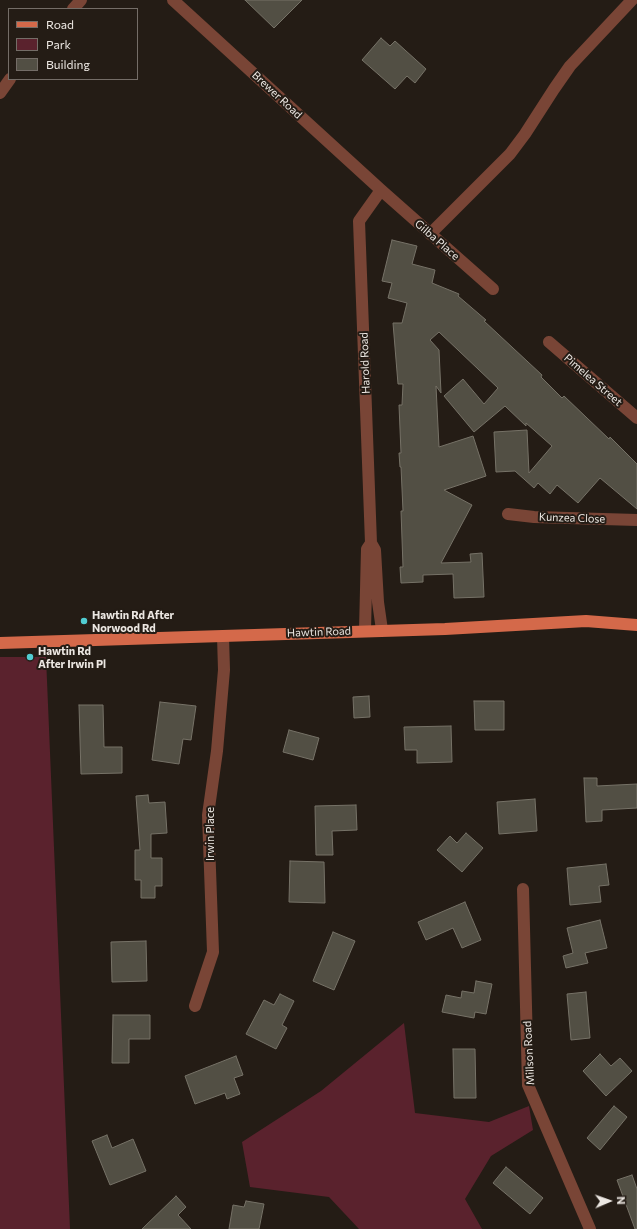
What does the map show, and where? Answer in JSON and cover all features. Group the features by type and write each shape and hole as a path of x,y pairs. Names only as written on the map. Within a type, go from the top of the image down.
{"main road":[{"name":"Hawtin Road","path":"0,643 223,636 586,621 637,625"}],"street":[{"path":"74,8 81,0"},
{"name":"Brewer Road","path":"173,0 381,190"},
{"path":"430,234 510,154 570,66 632,0"},
{"path":"0,93 9,80"},
{"name":"Gilba Place","path":"381,190 493,289"},
{"name":"Harold Road","path":"381,190 359,221 371,543 374,550 382,630"},
{"name":"Pimelea Street","path":"549,342 637,418"},
{"name":"Kunzea Close","path":"508,514 534,517 637,520"},
{"name":"Harold Road","path":"365,630 367,549 371,543"},
{"name":"Irwin Place","path":"195,1006 213,952 208,815 217,751 224,670 223,636"},
{"name":"Millson Road","path":"523,889 528,1085 590,1229"}],"green space":[{"path":"0,657 46,657 70,1229 0,1229"},
{"path":"404,1023 415,1113 489,1122 529,1106 533,1130 491,1156 465,1199 482,1229 359,1229 329,1197 250,1187 242,1142 321,1091"}],"building":[{"path":"245,0 302,0 274,28"},
{"path":"381,38 390,46 395,41 426,69 415,83 407,76 395,89 362,60"},
{"path":"392,240 417,246 412,264 435,270 432,283 459,294 458,296 486,320 484,321 542,375 541,377 562,398 564,396 609,439 610,437 637,464 637,509 600,478 578,503 557,485 550,494 538,483 534,488 515,471 496,472 494,432 527,430 529,473 552,446 526,423 526,426 505,406 474,432 444,396 463,379 484,404 498,388 439,332 430,340 439,350 441,393 436,386 439,447 473,436 486,476 444,490 472,505 441,563 471,562 470,554 482,553 484,597 454,598 453,574 423,575 423,582 401,583 400,567 403,567 401,511 403,511 399,453 401,453 399,405 402,405 403,384 398,384 393,323 402,323 407,303 388,298 392,283 382,281"},
{"path":"369,696 370,717 354,718 353,697"},
{"path":"474,701 504,701 504,730 475,730"},
{"path":"160,702 196,706 191,740 183,739 179,764 152,760"},
{"path":"79,705 103,705 104,747 122,747 122,773 81,774"},
{"path":"451,726 452,762 417,763 417,750 405,750 404,727"},
{"path":"289,730 319,738 313,760 283,752"},
{"path":"584,778 597,778 597,786 637,784 637,808 602,810 602,821 586,822"},
{"path":"148,795 149,803 165,802 167,833 151,834 151,858 162,858 162,886 155,886 155,898 141,898 141,880 135,880 135,850 140,850 136,796"},
{"path":"535,799 537,831 499,834 497,802"},
{"path":"356,805 357,830 332,831 333,855 316,855 315,806"},
{"path":"466,833 483,848 462,872 437,850 450,836 457,843"},
{"path":"290,861 324,862 325,903 289,902"},
{"path":"606,864 609,885 599,886 601,902 570,905 567,868"},
{"path":"465,902 481,940 462,948 453,928 426,940 418,922"},
{"path":"600,920 607,948 585,953 588,963 566,968 563,956 573,953 567,928"},
{"path":"333,932 355,941 334,990 313,981"},
{"path":"146,941 147,981 112,982 111,942"},
{"path":"476,981 492,984 486,1014 475,1012 474,1018 442,1012 446,995 461,998 462,991 474,993"},
{"path":"586,992 590,1038 571,1040 567,994"},
{"path":"280,994 294,1001 282,1025 287,1028 276,1049 246,1034 264,1000 274,1005"},
{"path":"113,1015 150,1015 150,1039 129,1039 129,1063 112,1063"},
{"path":"453,1049 475,1049 476,1098 454,1098"},
{"path":"600,1054 611,1066 620,1058 632,1071 606,1096 583,1071"},
{"path":"236,1056 243,1075 234,1078 240,1094 227,1099 225,1093 195,1104 185,1076"},
{"path":"614,1106 627,1117 600,1150 587,1138"},
{"path":"107,1135 112,1148 133,1139 146,1171 110,1185 92,1141"},
{"path":"506,1167 543,1198 530,1214 493,1183"},
{"path":"632,1175 637,1189 637,1229 635,1229 617,1180"},
{"path":"176,1196 186,1207 178,1215 191,1229 142,1229"},
{"path":"246,1201 264,1204 259,1229 229,1229 233,1205 244,1207"}],"place":[{"name":"Hawtin Rd After Norwood Rd","path":"84,621"},
{"name":"Hawtin Rd After Irwin Pl","path":"30,657"}]}
